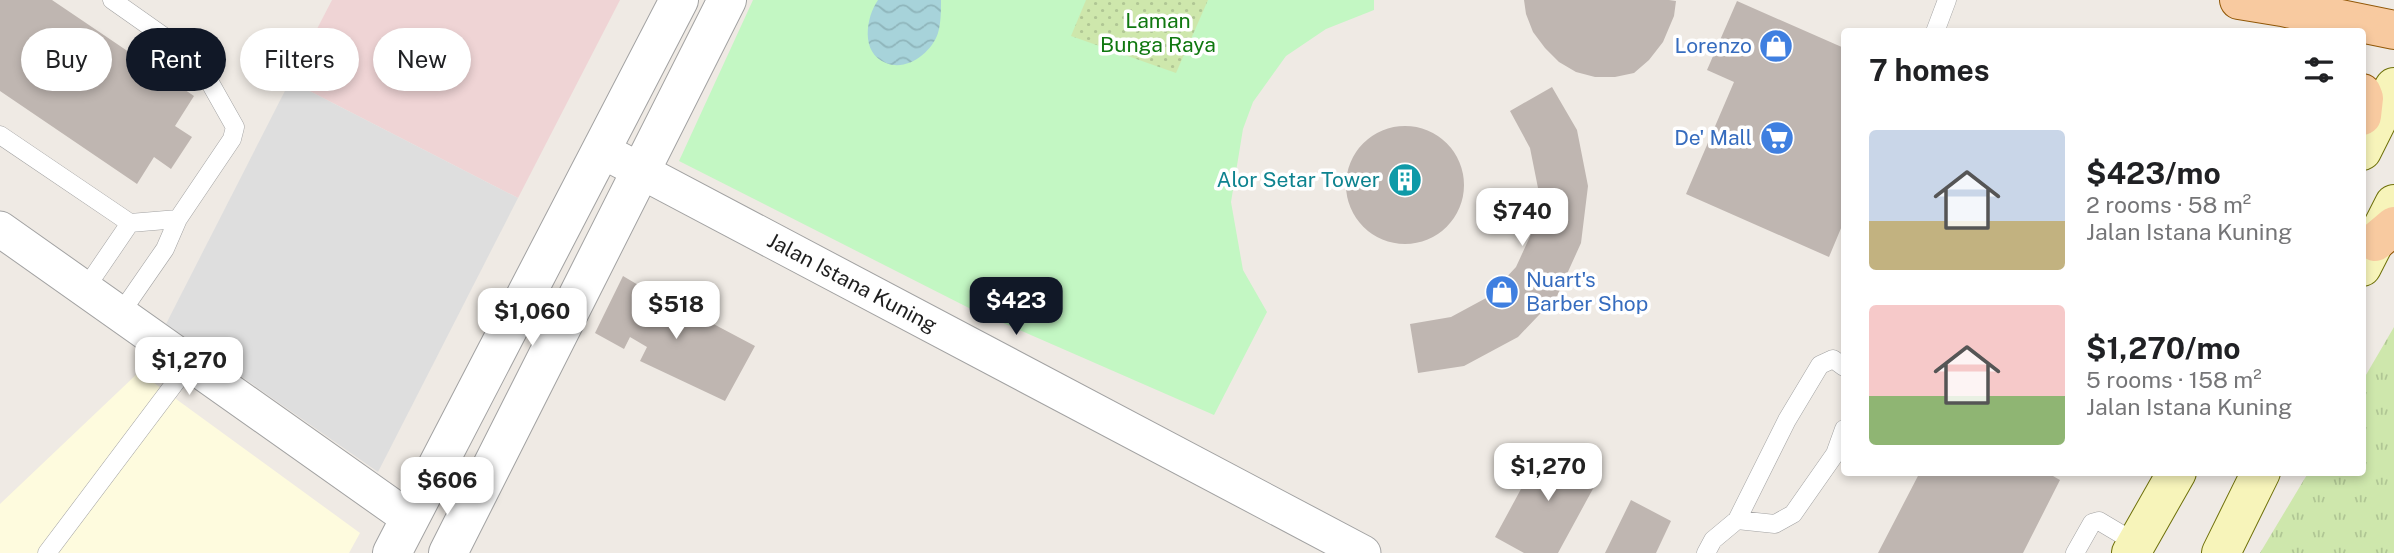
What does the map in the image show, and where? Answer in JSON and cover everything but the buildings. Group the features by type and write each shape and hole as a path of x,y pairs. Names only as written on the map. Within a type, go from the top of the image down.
{"main road":[{"path":"2239,0 2394,30"},
{"path":"2282,7 2319,28"},
{"path":"2366,143 2394,87"},
{"path":"2377,245 2394,204"},
{"path":"2134,548 2175,476"},
{"path":"2221,553 2259,476"}],"street":[{"path":"392,553 678,0"},
{"path":"448,553 727,0"},
{"name":"Jalan Istana Kuning","path":"601,150 1356,551"},
{"path":"0,229 410,519 437,553"}],"lane":[{"path":"112,0 193,57 235,127 232,139 178,219 165,249 120,314"},
{"path":"1936,28 1947,0"},
{"path":"0,135 130,223 178,219"},
{"path":"85,289 130,223"},
{"path":"1706,553 1713,540 1737,520 1787,420 1819,365 1833,359 1841,365"},
{"path":"47,553 190,363"},
{"path":"1737,520 1775,524 1793,514 1835,454 1841,437"},
{"path":"2075,553 2092,523 2099,521 2134,548"}],"shaded area":[{"path":"332,0 620,0 518,198 309,91 359,91 359,28 317,28"},
{"path":"285,91 309,91 518,198 378,472 166,324"},
{"path":"139,372 360,533 349,553 0,553 0,504"}],"green space":[{"path":"753,0 1374,0 1374,10 1326,29 1286,56 1253,102 1243,129 1231,202 1243,270 1267,312 1214,415 969,308 679,161"},
{"name":"Laman Bunga Raya","path":"1086,0 1208,0 1176,73 1071,36"},
{"path":"2394,327 2394,553 2260,553 2306,476 2366,476 2366,375"}],"water":[{"path":"878,0 941,0 938,33 930,47 918,58 902,65 894,65 878,58 872,51 868,25"}],"place":[{"name":"Lorenzo","path":"1776,46"},
{"name":"De' Mall","path":"1777,138"},
{"name":"Alor Setar Tower","path":"1405,180"},
{"name":"Nuart's Barber Shop","path":"1502,292"}]}
